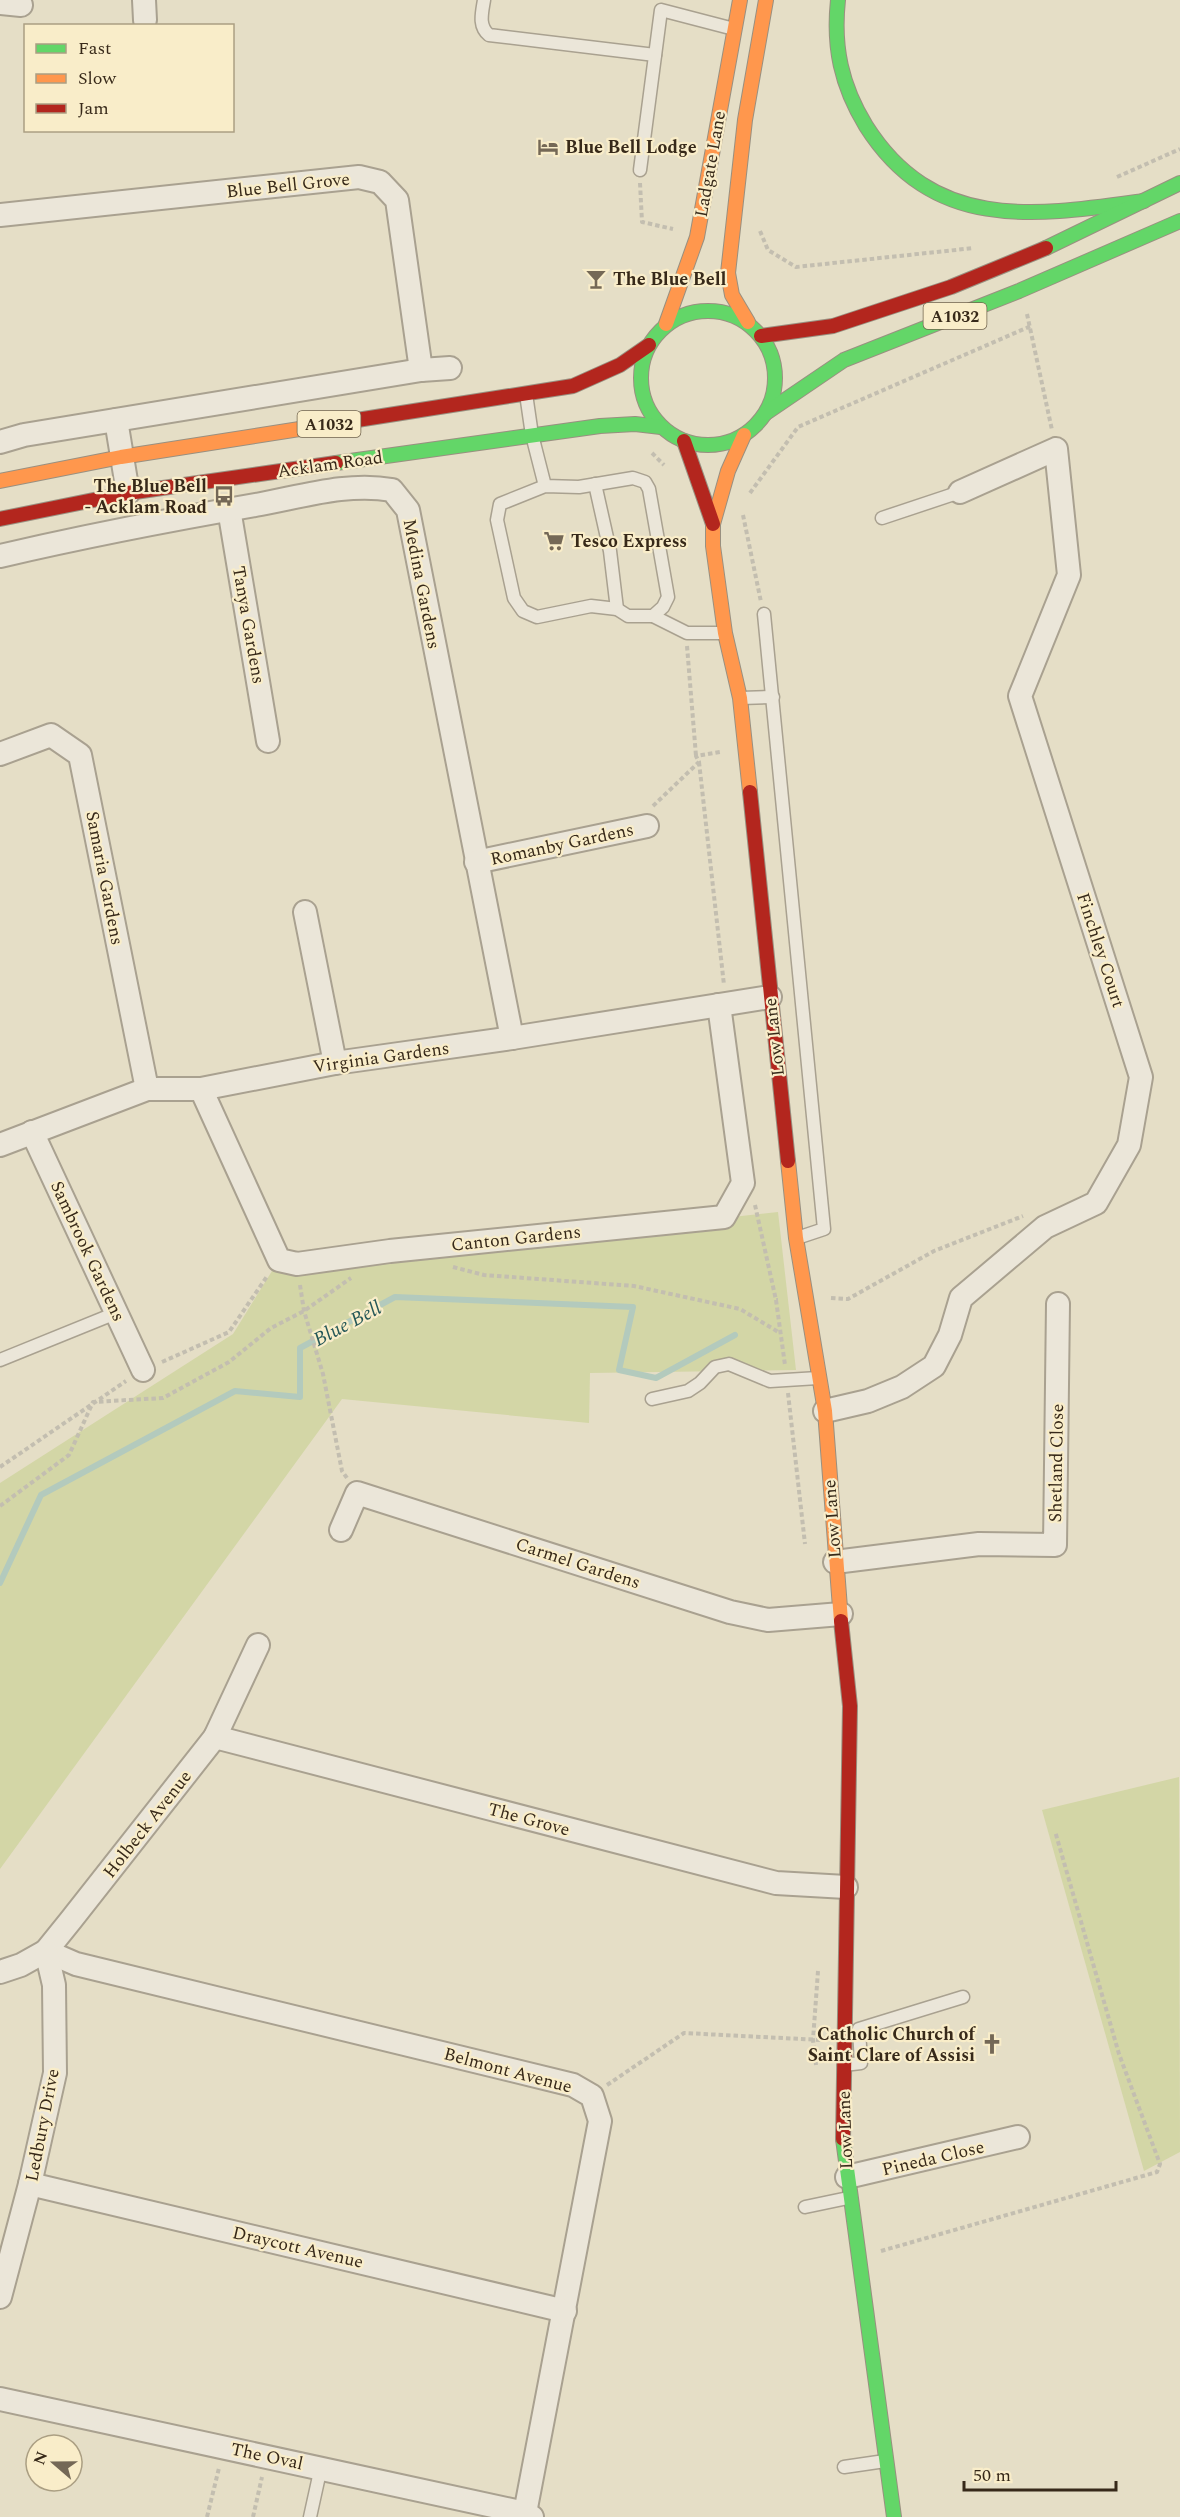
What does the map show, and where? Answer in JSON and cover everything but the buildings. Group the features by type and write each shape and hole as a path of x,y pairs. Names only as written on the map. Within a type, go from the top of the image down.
{"main road":[{"name":"Ladgate Lane","path":"666,324 697,237 740,0"},
{"name":"Ladgate Lane","path":"748,322 732,294 728,273 745,120 766,0"},
{"name":"A1032","path":"838,0 835,35 843,79 860,117 887,154 921,185 962,203 999,212 1044,213 1144,201"},
{"name":"A1032","path":"761,336 833,326 951,287 1070,238 1180,183"},
{"name":"A1032","path":"649,345 642,366 641,388 648,409 661,427 684,441 715,445 744,435 766,413 844,360 1019,291 1180,221"},
{"name":"A1032","path":"0,481 121,457 573,386 620,365 649,345 666,324 695,312 712,311 748,322 761,336 771,354 775,374 773,394 766,413"},
{"name":"Acklam Road","path":"0,519 128,494 532,435 600,426 635,424 661,427"},
{"name":"Low Lane","path":"744,435 728,471 713,524 713,546 725,633 740,698 796,1238 825,1411 835,1562 850,1706 843,2144 894,2517"},
{"name":"Low Lane","path":"684,441 713,524"}],"street":[{"name":"Blue Bell Grove","path":"0,215 359,177 380,182 397,200 421,370"},
{"path":"0,442 24,435 421,370 450,368"},
{"path":"116,420 128,494"},
{"path":"960,492 1056,450"},
{"name":"Finchley Court","path":"825,1411 868,1401 902,1387 934,1366 950,1335 961,1299 1045,1227 1096,1203 1129,1145 1141,1077 1020,696 1069,575 1056,450"},
{"name":"Medina Gardens","path":"0,556 229,509 369,486 392,490 408,510 512,1038"},
{"name":"Tanya Gardens","path":"229,509 268,741"},
{"name":"Samaria Gardens","path":"0,754 51,735 80,755 147,1089"},
{"name":"Romanby Gardens","path":"476,862 647,826"},
{"path":"305,912 335,1063"},
{"name":"Virginia Gardens","path":"0,1145 147,1089 201,1089 335,1063 512,1038 770,997"},
{"path":"722,1005 742,1183"},
{"path":"201,1089 279,1260 297,1264"},
{"name":"Sambrook Gardens","path":"32,1132 143,1370"},
{"name":"Canton Gardens","path":"297,1264 390,1251 724,1217 742,1183"},
{"name":"Shetland Close","path":"835,1562 979,1544 1055,1545 1058,1304"},
{"path":"341,1530 357,1493"},
{"name":"Carmel Gardens","path":"357,1493 730,1612 768,1620 841,1614"},
{"name":"Holbeck Avenue","path":"0,1972 21,1965 46,1951 215,1737 258,1645"},
{"name":"The Grove","path":"215,1737 776,1883 846,1887"},
{"name":"Belmont Avenue","path":"46,1951 76,1964 573,2085 592,2096 600,2121 529,2515"},
{"name":"Ledbury Drive","path":"0,2297 30,2184 55,2073 54,1985 46,1951"},
{"name":"Pineda Close","path":"848,2188 1018,2137"},
{"name":"Draycott Avenue","path":"30,2184 565,2311"},
{"name":"The Oval","path":"0,2399 223,2446 529,2515"}],"lane":[{"path":"484,0 481,22 483,30 489,35 655,55"},
{"path":"640,170 661,5 758,38"},
{"path":"526,393 532,435 545,486"},
{"path":"653,616 663,607 668,597 649,489 645,482 633,478 595,484 545,486 500,504 497,520 514,598 523,610 537,616 591,606 617,609 628,616 653,616 687,633 725,633"},
{"path":"595,484 610,551 617,609"},
{"path":"882,518 960,492"},
{"path":"764,614 824,1228 796,1238"},
{"path":"740,698 773,697"},
{"path":"0,1360 116,1313"},
{"path":"652,1399 688,1391 715,1367 729,1364 770,1381 819,1378"},
{"path":"843,2065 861,2063 859,2029 963,1997"},
{"path":"805,2207 848,2188"},
{"path":"844,2467 888,2461"},
{"path":"310,2517 321,2468"}],"path":[{"path":"1168,155 1180,149"},
{"path":"640,170 642,222 680,230"},
{"path":"1019,291 1031,326 1056,450"},
{"path":"748,496 798,427 1031,326"},
{"path":"741,505 764,614"},
{"path":"722,1005 699,762 696,756 746,748"},
{"path":"647,826 648,811 699,762"},
{"path":"742,1183 754,1202 776,1300 848,1299 934,1251 1024,1216 1045,1227"},
{"path":"297,1264 304,1311 323,1374 342,1471 357,1493"},
{"path":"442,1264 484,1275 634,1286 740,1308 780,1333"},
{"path":"0,1506 69,1455 93,1402 163,1398 229,1362 270,1328 304,1311 361,1271"},
{"path":"858,2257 1157,2172 1160,2164 1119,2054 1055,1832"},
{"path":"592,2096 684,2033 843,2041"},
{"path":"208,2517 223,2446"},
{"path":"253,2517 267,2456"}],"green space":[{"path":"778,1212 796,1370 590,1373 589,1423 342,1399 0,1869 0,1483 233,1334 272,1271 307,1273 389,1255"},
{"path":"1179,1777 1180,2152 1144,2171 1042,1810"}],"waterway":[{"name":"Blue Bell","path":"0,1583 41,1495 235,1391 300,1397 300,1348 395,1297 633,1307 619,1370 656,1378 735,1335"}],"traffic: fast":[{"path":"838,0 838,50 850,96 866,126 893,161 923,185 955,201 990,209 1027,212 1065,211 1144,201"},
{"path":"1046,248 1180,183"},
{"path":"766,413 844,360 1019,291 1180,221"},
{"path":"708,311 734,316 755,331 770,352 775,378 770,404 755,425 734,440 708,445 682,440 661,425 646,404 641,378 646,352 661,331 682,316 708,311"},
{"path":"336,463 600,426 635,424 661,427"},
{"path":"843,2139 894,2517"}],"traffic: slow":[{"path":"666,324 697,237 740,0"},
{"path":"748,322 732,295 728,273 745,120 766,0"},
{"path":"0,481 121,457 357,420"},
{"path":"744,435 728,471 713,524 713,546 725,633 740,698 750,792"},
{"path":"788,1161 796,1238 825,1411 841,1621"}],"traffic: jam":[{"path":"761,336 833,326 951,287 1046,248"},
{"path":"357,420 573,386 620,365 649,345"},
{"path":"684,441 713,524"},
{"path":"0,519 128,493 336,463"},
{"path":"750,792 788,1161"},
{"path":"841,1621 850,1706 843,2139"}],"place":[{"name":"Blue Bell Lodge","path":"548,147"},
{"name":"The Blue Bell","path":"596,279"},
{"name":"The Blue Bell - Acklam Road","path":"224,496"},
{"name":"Tesco Express","path":"554,541"},
{"name":"Catholic Church of Saint Clare of Assisi","path":"992,2044"}]}
